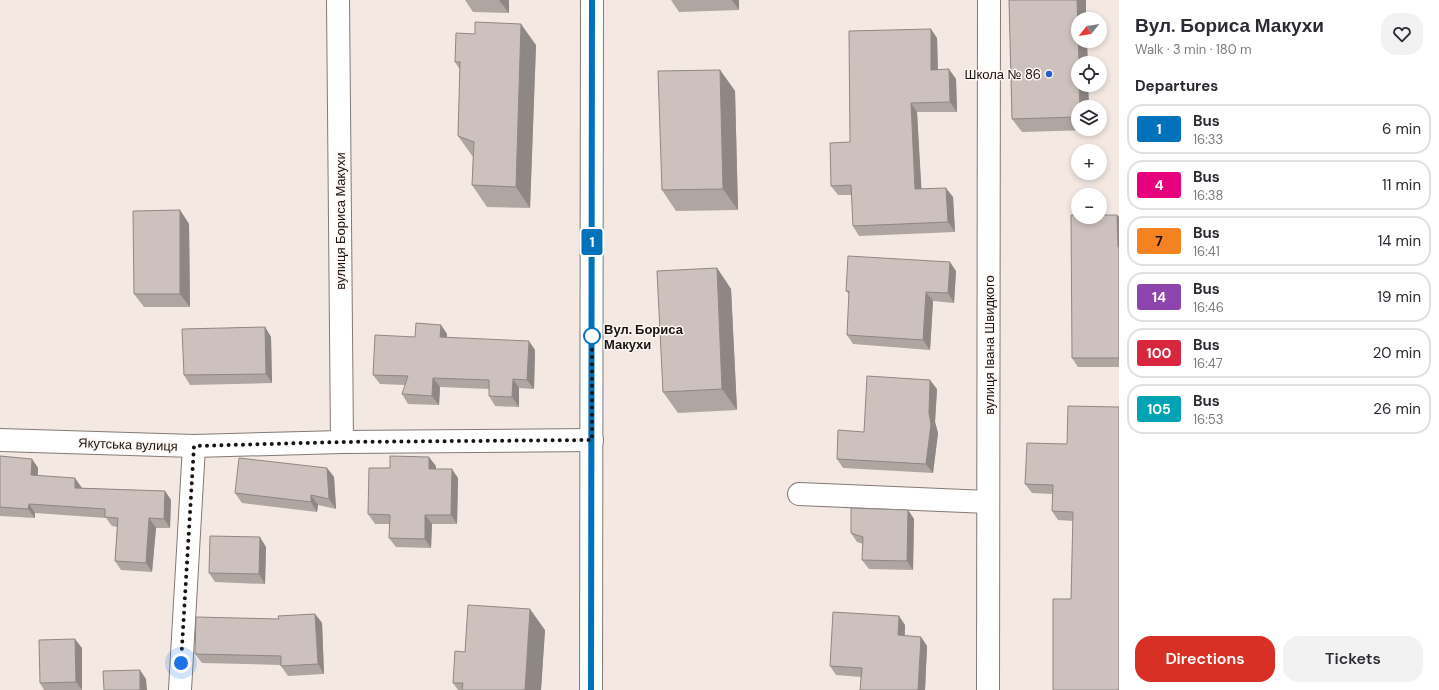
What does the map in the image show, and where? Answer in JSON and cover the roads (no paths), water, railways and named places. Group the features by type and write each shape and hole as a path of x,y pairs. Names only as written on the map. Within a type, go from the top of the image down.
{"street":[{"name":"вулиця Бориса Макухи","path":"338,0 342,442"},
{"path":"591,690 592,0"},
{"name":"вулиця Івана Швидкого","path":"988,690 989,0"},
{"name":"Якутська вулиця","path":"0,440 194,446 342,442 592,440"},
{"path":"180,690 194,446"},
{"path":"799,494 988,502"}],"place":[{"name":"Школа № 86","path":"1049,74"},
{"name":"Вул. Бориса Макухи","path":"592,336"}]}
